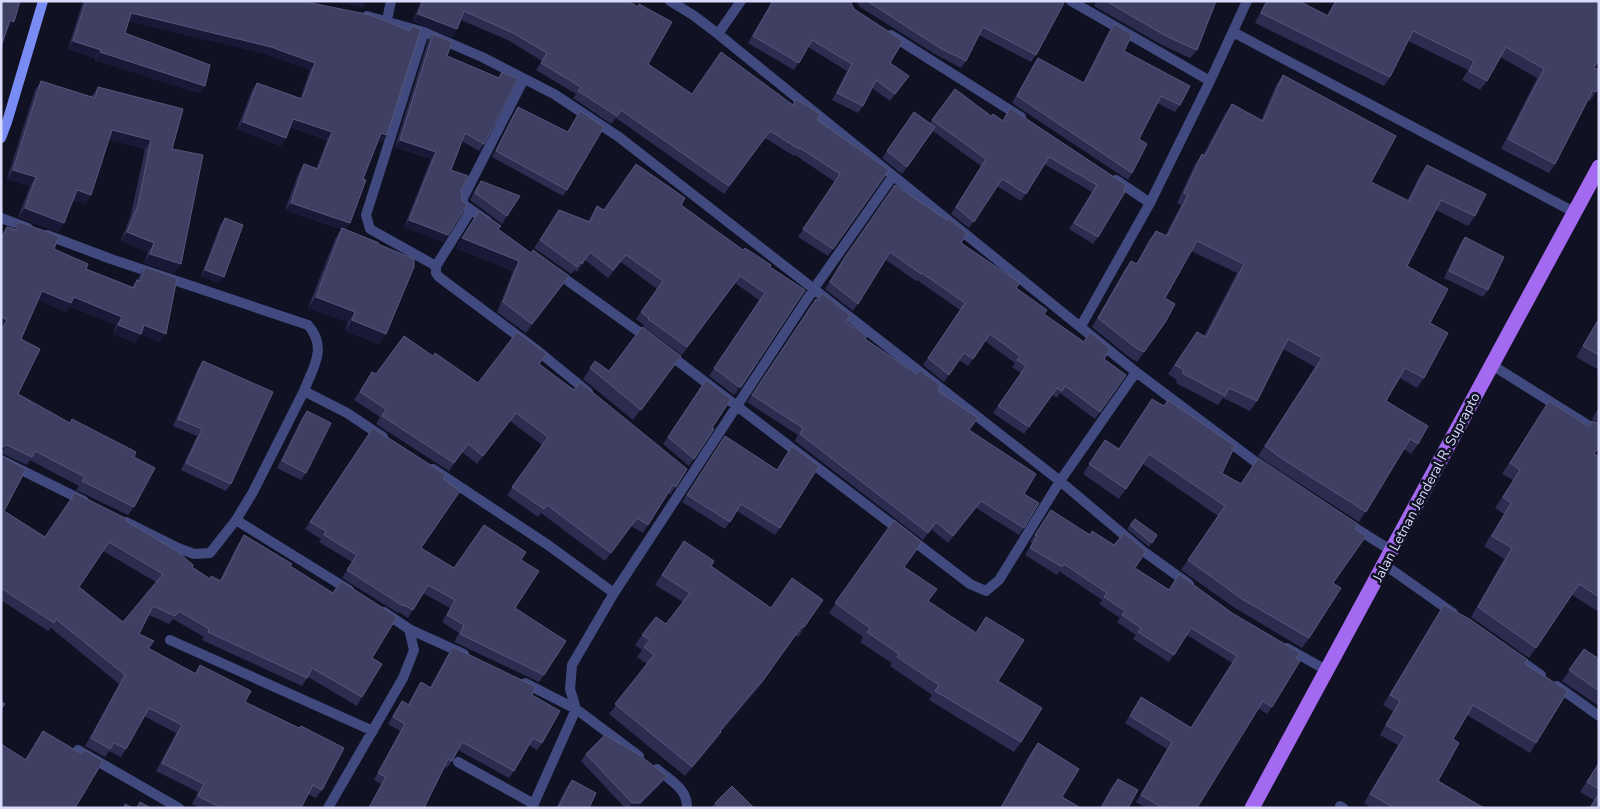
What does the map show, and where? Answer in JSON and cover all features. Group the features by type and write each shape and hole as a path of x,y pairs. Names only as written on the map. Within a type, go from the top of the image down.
{"main road":[{"path":"1,138 4,121 42,1"},
{"name":"Jalan Letnan Jenderal R. Suprapto","path":"1252,808 1599,167"}],"street":[{"path":"387,20 391,1"},
{"path":"670,1 718,34 893,176 986,248 1136,372 1270,473"},
{"path":"718,34 741,1"},
{"path":"1071,1 1210,81"},
{"path":"1081,326 1150,203 1247,1"},
{"path":"358,14 387,20 424,32 482,57 554,94 618,137 1060,481 1143,551 1199,591"},
{"path":"880,28 1030,123"},
{"path":"424,32 366,215 370,229 436,266"},
{"path":"1233,32 1574,212"},
{"path":"495,227 464,204 463,198 524,79"},
{"path":"458,762 533,806 576,709 570,689 572,665 688,473 737,407 813,290 893,176"},
{"path":"1110,176 1150,203"},
{"path":"471,210 436,266 436,273 538,351 599,401"},
{"path":"1,218 111,259 308,325 316,334 319,344 318,357 304,391 253,492 236,520 210,553 194,554 178,548 116,517"},
{"path":"550,268 677,360 970,584 986,591 999,580 1060,481 1136,372"},
{"path":"1492,365 1599,432"},
{"path":"304,391 347,413 395,445"},
{"path":"1,460 90,504"},
{"path":"428,466 548,545 614,593"},
{"path":"1335,515 1392,551"},
{"path":"236,520 362,598"},
{"path":"1384,565 1464,621"},
{"path":"378,608 409,629 473,658"},
{"path":"328,808 403,678 414,650 409,629"},
{"path":"170,640 373,731"},
{"path":"1276,642 1326,670"},
{"path":"1504,649 1599,716"},
{"path":"517,679 576,709 677,785 685,794 687,808"},
{"path":"78,750 179,808"}],"building":[{"path":"1,1 20,1 14,22 10,20 1,47"},
{"path":"86,1 301,1 371,15 410,31 412,26 421,29 387,135 381,133 363,179 366,180 350,223 291,203 304,164 318,169 332,132 293,119 286,138 243,122 257,83 302,99 315,63 271,47 131,13 125,33 210,65 205,86 100,52 101,50 73,41"},
{"path":"423,1 628,1 638,7 639,4 672,22 648,64 692,94 721,52 793,105 796,99 820,114 817,120 889,170 833,249 803,229 840,174 800,148 770,131 729,186 621,110 617,116 578,91 581,87 541,63 547,53 513,33 464,11 457,29 418,14"},
{"path":"773,1 850,1 854,9 903,41 890,63 909,76 895,94 876,80 863,106 837,93 852,64 812,40 799,63 753,36"},
{"path":"867,1 1061,1 1064,3 1036,55 983,27 966,61 940,48"},
{"path":"1106,1 1216,1 1197,50 1166,36"},
{"path":"1267,1 1299,1 1328,16 1336,1 1599,1 1599,59 1594,68 1599,70 1599,87 1596,92 1593,90 1555,164 1508,139 1544,69 1506,47 1487,81 1469,71 1474,61 1413,31 1390,77 1261,13"},
{"path":"1114,24 1132,35 1124,51 1190,86 1180,105 1161,96 1139,139 1147,144 1132,173 1017,96 1038,58 1084,83"},
{"path":"433,34 452,42 447,56 499,78 502,72 518,79 484,144 465,133 451,170 468,176 461,191 462,200 467,205 448,235 409,220 436,152 400,140"},
{"path":"1283,75 1396,136 1371,182 1409,201 1427,165 1486,194 1475,216 1441,200 1407,266 1448,289 1430,323 1448,333 1424,378 1405,368 1386,401 1428,426 1418,444 1410,439 1366,512 1265,446 1322,358 1288,339 1257,401 1229,388 1225,396 1182,373 1184,370 1175,365 1197,332 1206,337 1244,264 1197,241 1165,298 1175,304 1166,321 1144,352 1136,348 1098,318 1131,261 1137,264 1156,231 1167,236 1188,195 1184,193 1202,154 1205,156 1232,104 1263,121"},
{"path":"41,81 95,98 98,87 183,109 172,149 203,155 181,264 150,254 154,243 127,232 138,205 151,140 112,130 91,195 77,190 64,223 25,208 36,177 13,170"},
{"path":"955,89 991,116 993,114 1003,121 1010,108 1126,185 1125,192 1098,237 1074,223 1097,185 1049,157 1026,194 1002,179 974,222 956,207 986,159 932,120"},
{"path":"518,107 568,132 580,111 604,127 567,190 496,151"},
{"path":"914,112 935,127 907,167 887,151"},
{"path":"636,164 685,198 681,205 743,250 745,248 805,290 741,387 714,368 765,293 740,276 687,347 641,312 663,281 626,255 613,270 590,252 582,264 580,262 577,267 540,240 559,210 590,222 597,206 604,210"},
{"path":"481,181 520,196 507,216 475,193"},
{"path":"895,185 947,220 948,218 967,233 961,243 1020,283 1016,288 1047,310 1044,314 1084,342 1090,332 1110,349 1104,359 1126,375 1100,412 1065,386 1062,391 1057,388 1029,427 998,406 1026,366 1017,360 1020,356 990,334 973,359 964,353 949,375 928,358 965,303 890,252 858,304 830,282"},
{"path":"479,211 501,226 498,229 531,253 533,250 569,276 532,324 503,302 519,261 462,238"},
{"path":"225,218 243,225 224,277 205,270"},
{"path":"19,222 59,236 54,249 88,264 86,269 134,288 137,280 140,281 145,267 177,278 166,334 144,325 141,334 118,325 122,317 74,297 71,303 42,291 21,339 40,349 18,394 70,423 72,419 136,452 134,457 155,468 134,507 82,481 85,477 35,451 32,457 7,445 1,448 1,331 7,320 1,317 1,240 7,227 16,230"},
{"path":"342,228 414,259 414,267 386,334 352,320 355,312 316,297"},
{"path":"1465,237 1504,257 1488,290 1449,271"},
{"path":"822,293 850,315 846,322 867,336 865,339 917,374 920,370 941,386 938,391 978,418 969,430 1036,474 1024,494 1039,503 1024,528 981,501 953,536 936,522 928,533 800,434 803,428 752,395 816,299 818,300"},
{"path":"1599,319 1599,355 1583,346"},
{"path":"642,327 681,356 641,410 590,368 595,361 609,371"},
{"path":"517,332 547,354 539,364 574,390 580,382 687,469 676,487 673,485 648,525 637,518 611,553 547,505 544,509 512,487 548,437 516,413 483,456 468,444 454,463 382,416 386,409 360,392 372,372 376,374 404,336 433,356 435,353 478,383"},
{"path":"203,361 273,392 231,484 186,463 202,429 178,419"},
{"path":"706,380 731,399 694,459 668,437"},
{"path":"1152,399 1164,406 1168,400 1235,446 1222,473 1241,484 1258,458 1358,524 1355,529 1366,536 1333,583 1341,588 1309,638 1242,599 1188,560 1225,506 1149,454 1126,489 1089,464 1105,440 1119,449"},
{"path":"1549,401 1589,427 1592,421 1599,424 1599,447 1594,454 1599,456 1599,597 1579,584 1536,648 1478,607 1512,548 1492,536 1511,503 1503,497 1520,470 1510,463"},
{"path":"307,411 331,423 306,473 282,461"},
{"path":"373,428 446,475 443,479 460,491 421,548 454,568 484,525 526,552 521,560 539,571 515,608 566,641 544,675 460,634 464,625 447,615 455,600 428,585 413,610 403,606 347,570 357,555 324,535 326,531 310,522"},
{"path":"725,436 777,470 792,446 819,466 780,528 741,504 730,522 687,495"},
{"path":"1,456 26,469 4,511 45,537 75,493 127,519 126,521 177,551 193,565 192,567 210,579 211,576 221,581 244,535 292,564 290,566 333,593 341,581 397,617 372,658 382,664 362,697 312,668 307,678 208,632 209,629 179,611 175,616 153,606 139,634 154,641 148,648 196,674 200,665 251,691 245,702 299,728 301,726 344,748 322,790 313,785 301,808 222,808 198,796 204,784 162,763 182,725 149,708 126,749 114,743 110,749 91,738 125,675 56,619 54,623 1,588","holes":["109,542 163,574 123,622 79,587"]},
{"path":"1051,510 1090,535 1092,531 1114,545 1124,533 1146,551 1135,568 1169,590 1179,574 1232,613 1300,653 1296,658 1300,661 1272,707 1263,701 1197,808 1163,808 1141,795 1172,742 1130,716 1141,697 1191,728 1237,656 1191,628 1174,655 1138,632 1141,628 1122,615 1125,611 1104,597 1107,593 1064,564 1062,567 1030,548 1037,536 1035,535"},
{"path":"1135,519 1157,535 1152,543 1130,525"},
{"path":"894,520 922,542 904,567 937,589 928,601 976,633 986,617 1024,640 998,681 1042,708 1021,742 935,691 939,685 897,657 899,654 867,632 870,628 835,603"},
{"path":"684,541 714,561 711,566 771,608 792,578 823,600 764,679 692,767 615,704 654,655 644,647 650,640 642,635 656,617 666,624 690,593 662,575"},
{"path":"1444,605 1471,620 1528,660 1525,664 1568,691 1536,743 1473,705 1453,739 1459,743 1438,781 1484,808 1394,808 1370,794 1405,736 1386,725 1400,701 1390,695"},
{"path":"453,647 536,687 532,695 560,711 542,743 533,738 514,771 462,742 452,761 448,759 424,808 369,808 386,777 378,773 405,724 393,717 402,701 409,705 421,682 431,688"},
{"path":"1584,649 1599,659 1599,691 1569,670"},
{"path":"43,731 82,754 84,750 103,761 75,808 1,808 1,744 26,760"},
{"path":"605,735 638,754 667,776 640,803 632,803 586,754"},
{"path":"1038,743 1079,769 1062,797 1081,808 1001,808"},
{"path":"1599,763 1599,789 1587,782"},
{"path":"1118,779 1138,790 1128,808 1101,808"},
{"path":"572,780 596,793 589,808 558,808"},
{"path":"732,786 754,808 720,808 715,803"},
{"path":"1599,794 1599,808 1590,808"},
{"path":"140,802 151,808 137,808"},
{"path":"125,804 133,808 124,808"}]}
